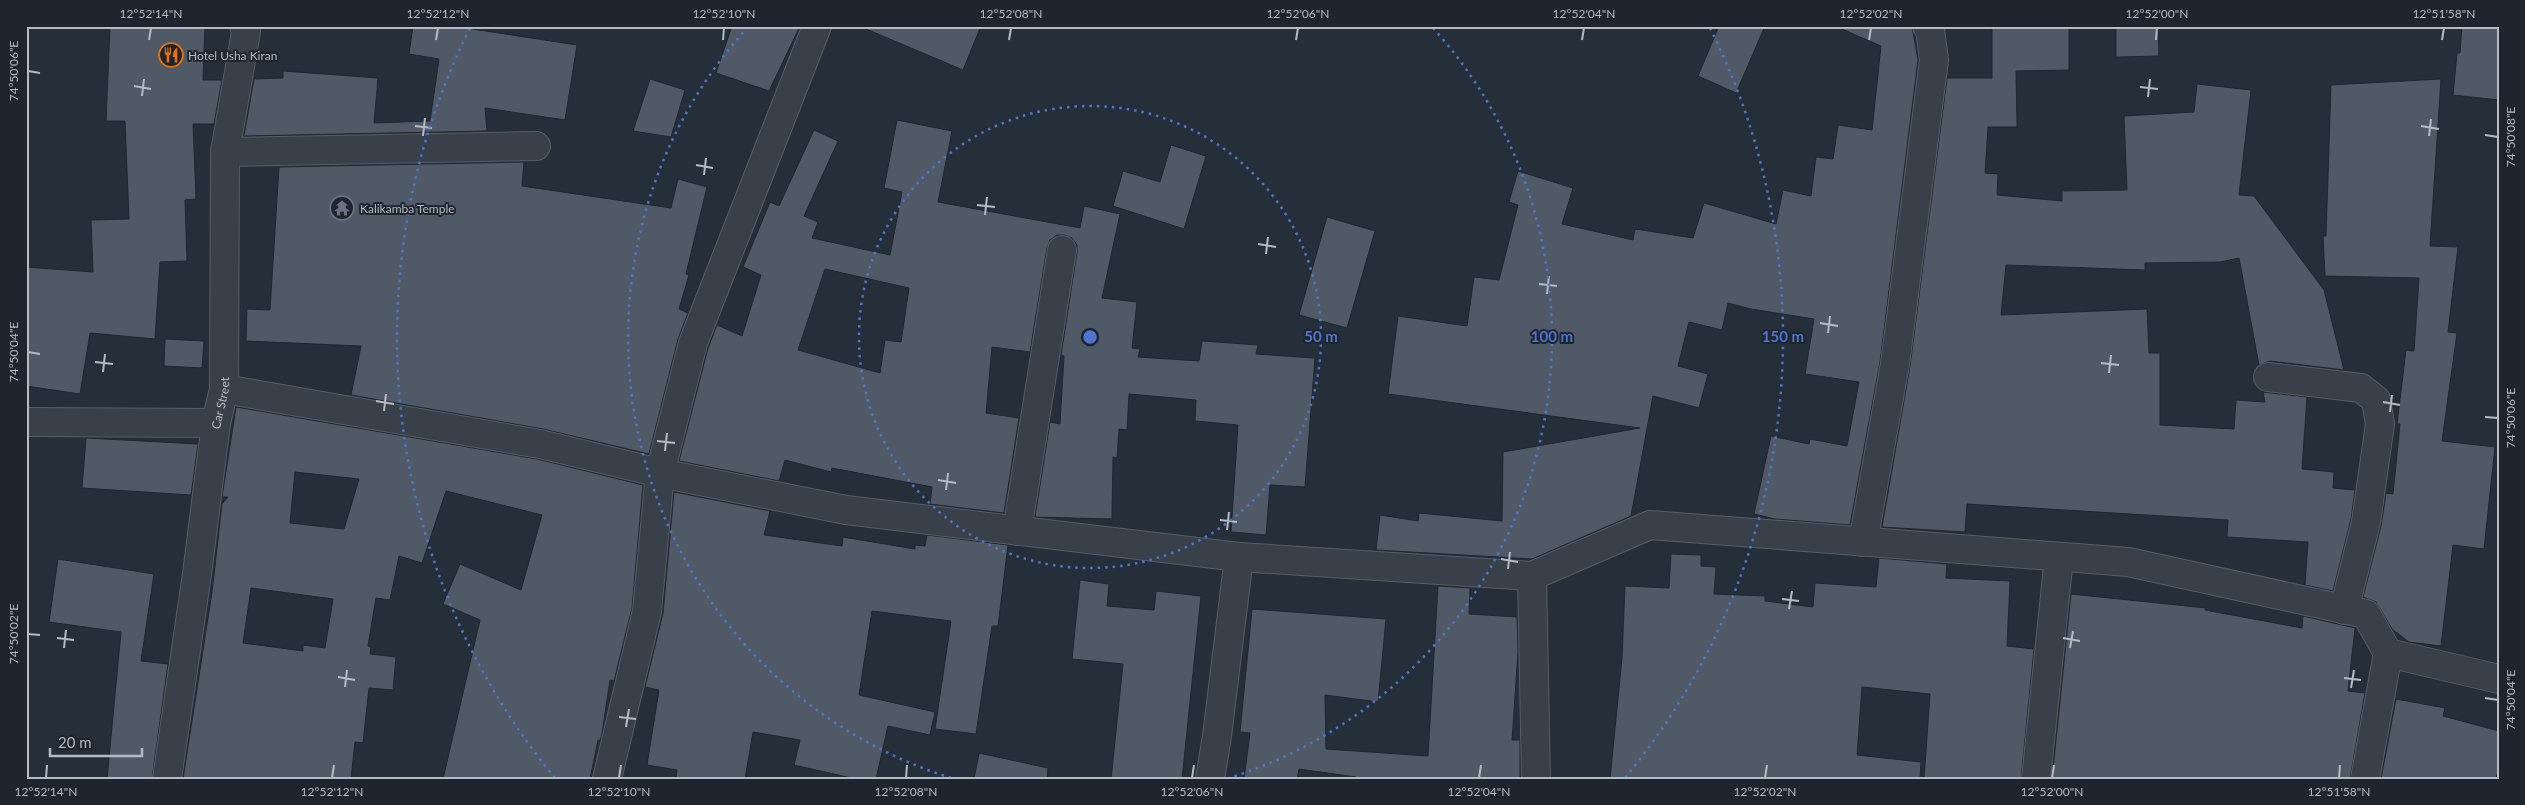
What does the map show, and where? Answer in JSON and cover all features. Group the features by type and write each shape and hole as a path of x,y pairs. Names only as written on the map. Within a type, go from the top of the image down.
{"street":[{"name":"Car Street","path":"167,779 197,574 216,423 224,389 225,152 246,32 244,26"},
{"path":"607,779 647,611 660,473 693,343 818,26"},
{"path":"1863,542 1895,364 1934,60 1930,29 1927,26"},
{"path":"225,152 536,146"},
{"path":"1016,531 1062,250"},
{"path":"2268,377 2361,388 2376,400 2380,424 2366,522 2344,610"},
{"path":"224,389 540,444 660,473 846,510 1239,557 1532,576 1650,525 2128,562 2366,614 2388,653 2365,779"},
{"path":"26,422 216,423"},
{"path":"1210,779 1239,557"},
{"path":"2036,779 2059,557"},
{"path":"1532,576 1536,779"},
{"path":"2388,653 2499,679"}],"building":[{"path":"110,26 205,26 203,80 222,80 214,124 193,124 196,199 185,200 187,261 160,262 155,339 90,333 80,394 26,386 26,267 93,272 91,220 129,219 125,121 106,121"},
{"path":"413,26 453,26 577,45 565,120 485,108 487,131 244,136 254,79 283,78 283,71 378,78 374,123 430,121 439,59 409,54"},
{"path":"732,26 800,26 769,91 716,73"},
{"path":"859,26 981,26 963,70"},
{"path":"1719,26 1765,26 1736,93 1698,76"},
{"path":"1835,26 1912,26 1918,60 1880,362 1850,525 1775,519 1754,514 1771,436 1809,444 1810,439 1847,446 1859,382 1805,374 1814,319 1751,309 1728,303 1722,330 1689,322 1678,366 1708,374 1699,408 1653,396 1631,516 1532,559 1376,550 1380,515 1418,521 1419,513 1502,521 1503,452 1640,428 1388,394 1398,316 1467,326 1474,277 1499,280 1518,205 1509,202 1518,171 1573,188 1562,224 1633,240 1635,229 1693,238 1704,203 1776,224 1783,190 1811,196 1816,157 1833,159 1838,125 1872,130 1881,46"},
{"path":"1992,26 2069,26 2069,70 2016,71 2017,127 1988,127 1985,173 1998,174 1997,195 2062,201 2062,191 2127,190 2124,116 2194,112 2197,84 2251,90 2239,195 2254,196 2324,290 2344,370 2270,361 2259,365 2239,258 2220,262 2145,263 2145,270 2006,265 2001,315 2147,309 2149,353 2160,353 2160,425 2234,429 2236,400 2265,402 2263,392 2307,397 2302,469 2334,472 2333,488 2355,490 2351,519 2333,591 2305,585 2308,542 2227,537 2228,520 1967,504 1965,532 1882,527 1910,366 1947,78 1992,78"},
{"path":"2116,26 2158,26 2159,56 2116,57"},
{"path":"2462,26 2499,26 2499,100 2453,95 2457,53 2460,53"},
{"path":"650,79 685,90 671,137 633,131"},
{"path":"2441,79 2430,246 2458,247 2448,332 2457,333 2442,441 2495,447 2484,549 2453,545 2441,646 2409,642 2392,629 2376,602 2363,597 2381,526 2386,493 2393,494 2400,424 2397,424 2406,350 2414,351 2419,278 2325,276 2323,236 2326,236 2331,85"},
{"path":"897,120 952,131 938,202 1080,228 1084,206 1120,214 1102,298 1137,302 1132,348 1140,349 1138,357 1199,361 1202,341 1258,345 1256,354 1315,358 1305,487 1270,485 1266,535 1231,532 1238,425 1195,421 1196,400 1129,394 1127,430 1119,429 1117,458 1113,457 1112,519 1035,517 1050,422 1060,424 1064,356 1061,355 1077,252 1077,245 1072,238 1064,235 1057,235 1050,240 1047,248 1030,352 992,347 986,413 1019,418 1004,513 930,504 932,487 832,468 831,472 785,460 779,481 679,461 708,348 717,325 742,336 761,275 743,267 770,202 779,206 814,130 838,141 804,216 818,222 812,238 890,255 902,192 884,188","holes":["825,269 909,288 901,342 885,340 880,373 798,350"]},
{"path":"1171,145 1206,156 1184,229 1113,206 1123,171 1160,182"},
{"path":"524,162 522,186 671,208 678,179 707,187 686,274 689,275 679,309 688,313 678,339 649,454 543,429 351,395 361,346 246,341 247,309 270,310 279,167"},
{"path":"1327,217 1375,231 1347,328 1299,315"},
{"path":"165,339 204,341 202,368 164,366"},
{"path":"236,407 537,459 643,485 632,608 614,681 610,680 602,733 600,741 598,740 590,779 443,779 480,620 443,604 460,564 521,590 542,515 446,491 422,563 399,556 390,600 376,598 368,646 371,647 370,654 396,657 393,690 369,688 363,743 355,742 351,779 183,779 212,592 222,504 228,497 222,497","holes":["295,472 359,479 344,529 290,523","251,588 333,599 325,648 303,645 303,651 243,643"]},
{"path":"86,438 198,444 191,495 82,488"},
{"path":"674,492 770,511 764,535 842,546 843,537 915,549 915,545 925,546 927,535 1008,545 998,626 992,626 976,734 935,729 951,621 872,611 859,695 935,712 930,735 888,726 876,779 856,779 794,765 800,740 753,732 745,779 676,779 677,770 647,765 659,690 645,687 663,613"},
{"path":"1671,554 1701,555 1701,566 1716,567 1714,594 1765,596 1765,601 1813,607 1815,583 1876,587 1879,558 1947,564 1946,578 2010,581 2007,646 2034,649 2021,779 1924,779 1930,694 1862,687 1857,755 1921,762 1920,779 1610,779 1622,658 1625,586 1669,588"},
{"path":"58,559 154,574 141,661 168,664 152,779 107,779 121,632 49,622"},
{"path":"1080,580 1109,584 1107,606 1154,610 1156,591 1201,596 1182,779 1111,779 1123,664 1072,659"},
{"path":"1438,586 1470,588 1469,614 1517,617 1518,652 1512,740 1520,740 1520,779 1355,779 1356,777 1299,769 1297,779 1244,779 1250,733 1240,732 1252,609 1386,619 1378,702 1325,695 1326,749 1428,756"},
{"path":"2071,594 2206,608 2205,610 2302,628 2303,616 2355,628 2348,691 2365,693 2350,779 2052,779"},
{"path":"2396,699 2445,708 2443,716 2499,731 2499,766 2496,779 2381,779"},
{"path":"979,753 1048,768 1047,779 974,779"}],"place":[{"name":"Hotel Usha Kiran","path":"171,55"},
{"name":"Kalikamba Temple","path":"342,208"}]}
